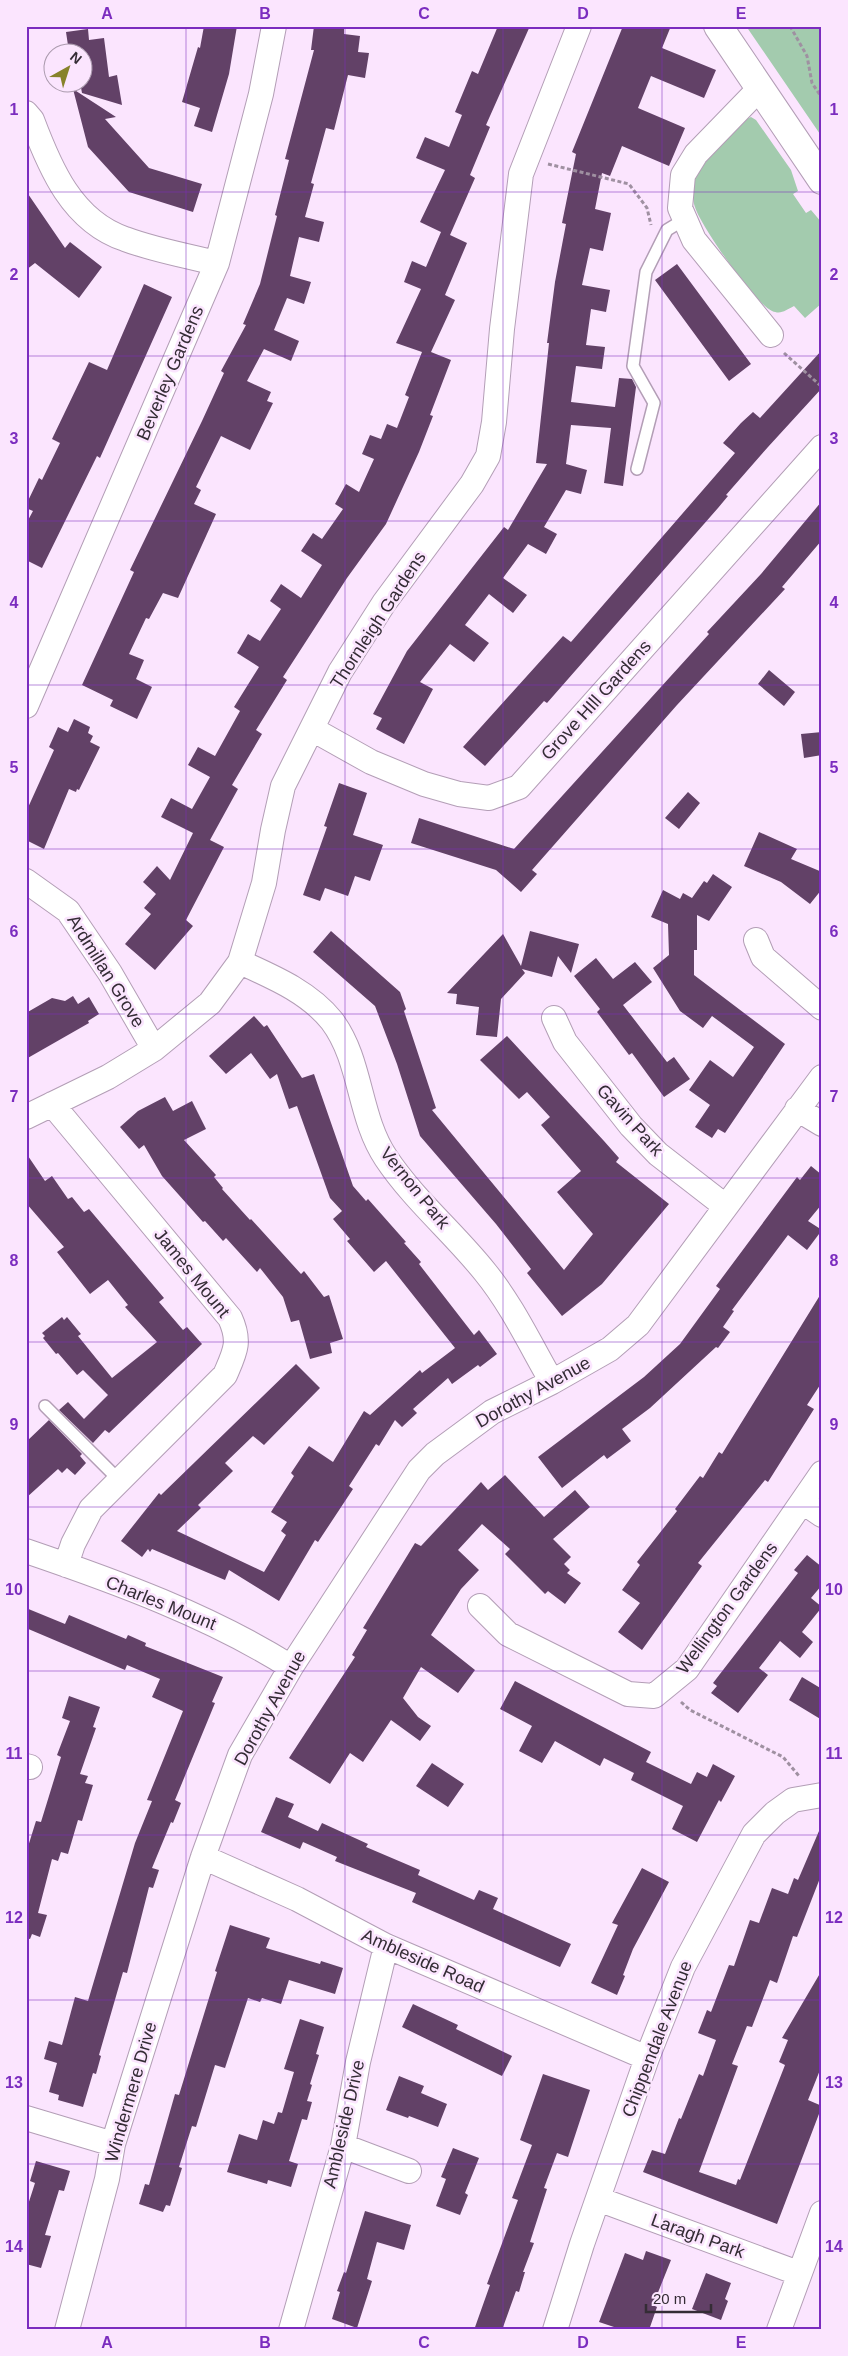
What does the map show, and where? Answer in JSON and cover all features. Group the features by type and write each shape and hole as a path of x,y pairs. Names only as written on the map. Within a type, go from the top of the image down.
{"main road":[{"path":"718,26 822,180"}],"street":[{"name":"Beverley Gardens","path":"26,706 217,263 262,94 274,26"},
{"name":"Thornleigh Gardens","path":"26,1118 108,1077 154,1049 210,1003 240,962 264,884 272,830 283,786 340,672 379,611 472,484 488,456 494,422 511,251 521,174 579,26"},
{"path":"760,88 696,154 683,174 680,208 676,225 694,240 771,335"},
{"path":"26,113 32,120 56,178 72,202 96,224 123,239 217,263"},
{"name":"Grove HIll Gardens","path":"312,730 371,762 424,784 459,794 489,798 519,787 822,447"},
{"name":"Ardmillan Grove","path":"26,881 68,911 110,973 154,1049"},
{"path":"756,940 763,957 822,1008"},
{"name":"Vernon Park","path":"240,962 285,982 311,1001 332,1021 346,1046 368,1124 386,1157 486,1273 552,1382"},
{"name":"Gavin Park","path":"554,1018 565,1042 631,1126 658,1154 725,1206"},
{"name":"Dorothy Avenue","path":"203,1857 240,1755 291,1667 419,1470 435,1454 492,1412 552,1382 610,1349 638,1325 822,1077"},
{"name":"James Mount","path":"52,1104 225,1311 237,1334 236,1352 225,1375 91,1509 73,1544 66,1565"},
{"path":"797,1109 822,1124"},
{"name":"Wellington Gardens","path":"480,1606 508,1634 628,1694 654,1696 687,1670 822,1473"},
{"path":"803,1502 822,1515"},
{"name":"Charles Mount","path":"26,1551 214,1624 250,1641 291,1667"},
{"name":"Chippendale Avenue","path":"555,2330 598,2198 647,2058 683,1968 754,1834 775,1813 793,1800 814,1796"},
{"name":"Ambleside Road","path":"203,1857 296,1900 386,1946 647,2058"},
{"name":"Windermere Drive","path":"67,2330 107,2179 113,2144 203,1857"},
{"name":"Ambleside Drive","path":"291,2330 343,2146 358,2062 386,1946"},
{"path":"26,2118 113,2144"},
{"path":"343,2146 409,2171"},
{"name":"Laragh Park","path":"598,2198 798,2273"},
{"path":"779,2330 798,2273 822,2213"}],"lane":[{"path":"637,470 654,403 633,366 646,272 676,225"},
{"path":"45,1406 120,1481"}],"path":[{"path":"790,26 807,56 812,83 822,98"},
{"path":"526,159 629,184 647,208 651,226 676,225"},
{"path":"771,335 779,348 822,387"},
{"path":"665,1689 690,1710 783,1757 814,1796"}],"green space":[{"path":"746,26 822,26 822,137"},
{"path":"751,117 756,120 791,170 798,191 793,194 806,213 811,210 822,223 822,303 805,318 794,306 783,312 778,312 764,306 717,246 694,204 693,182 695,169 744,120"}],"building":[{"path":"204,26 237,26 229,74 212,132 194,126 200,108 182,102 198,47 200,48"},
{"path":"314,26 344,26 344,34 360,36 358,52 369,53 365,78 348,75 334,130 326,128 311,183 314,184 305,217 324,222 319,242 299,237 290,276 311,282 304,304 287,298 274,330 299,341 291,361 264,349 247,381 271,392 267,401 273,403 250,450 221,436 196,487 201,490 194,504 216,514 178,598 163,593 149,619 146,618 129,654 144,660 136,679 152,687 137,719 110,706 113,700 82,685 134,572 130,570 224,373 221,371 246,325 243,324 260,284 277,216 275,215 289,160 285,159 314,50 311,50"},
{"path":"498,26 530,26 486,125 490,127 470,175 475,178 450,235 467,243 445,295 455,300 431,352 451,360 430,415 433,416 419,452 386,524 347,578 283,677 287,680 256,730 262,734 232,785 238,789 210,840 224,847 186,920 193,926 155,970 125,944 151,914 144,908 156,894 143,882 157,866 170,880 193,833 161,817 171,798 192,809 210,777 188,765 198,747 215,756 240,711 234,707 259,667 237,653 248,634 260,641 281,609 270,601 281,584 301,598 322,565 301,551 313,533 322,539 343,509 335,504 346,484 359,492 374,459 362,454 370,435 381,439 387,424 397,428 409,397 405,395 422,352 396,343 421,289 404,282 412,261 426,267 441,232 420,222 445,170 416,158 425,137 449,147 462,115 455,112 472,71 478,74"},
{"path":"623,26 671,26 662,48 716,70 704,98 651,76 638,108 685,128 669,166 622,146 610,176 602,173 595,209 611,213 603,251 590,248 582,285 610,290 606,312 591,309 586,345 605,347 602,369 576,366 571,402 615,407 619,378 632,379 636,387 623,486 604,483 611,428 571,425 566,464 587,470 581,494 566,490 544,527 557,534 546,554 528,544 503,578 527,595 513,613 489,594 465,625 489,643 474,662 450,644 420,682 433,689 404,744 376,729 382,718 373,714 407,651 504,527 508,530 547,464 536,463 549,343 547,343 555,282 566,224 562,223 576,154 572,152"},
{"path":"88,29 89,40 104,38 109,77 117,75 122,105 82,93 92,92 92,42 68,42 66,32"},
{"path":"74,92 78,92 116,117 105,119 149,168 202,184 193,212 129,192 88,147"},
{"path":"26,191 65,248 70,242 102,267 79,298 35,263 26,270"},
{"path":"677,264 751,364 729,381 655,280"},
{"path":"144,284 172,297 100,458 97,456 42,568 26,560 26,524 33,511 26,508 26,505 39,478 42,480 60,443 52,439 89,362 107,370"},
{"path":"822,350 822,388 726,495 728,496 718,508 547,703 544,701 485,766 463,747 563,636 571,642 735,453 723,443 741,423 753,412 760,418"},
{"path":"822,501 822,540 782,587 785,589 677,705 532,870 537,874 521,892 496,870 411,843 419,818 514,849 709,634 707,632 761,574"},
{"path":"769,670 795,692 784,706 758,684"},
{"path":"74,719 90,727 88,733 93,736 90,742 100,747 79,790 77,789 76,792 69,789 44,849 26,840 26,812 54,750 49,747 58,727 68,732"},
{"path":"822,732 822,755 804,758 801,734"},
{"path":"339,783 367,793 353,835 383,845 370,881 355,876 348,896 325,888 320,901 303,895 327,827 324,826"},
{"path":"688,792 700,803 679,829 665,818"},
{"path":"759,832 797,849 791,859 822,872 822,889 810,904 781,882 744,866"},
{"path":"713,874 732,887 709,921 697,915 697,950 694,950 694,975 785,1044 725,1133 718,1129 712,1138 695,1127 710,1105 689,1090 710,1060 733,1077 754,1047 712,1016 703,1028 680,1011 653,968 669,955 668,924 651,917 663,890 680,899 683,893 692,898 704,881 707,883"},
{"path":"331,931 400,992 406,1009 404,1011 436,1108 432,1110 564,1270 593,1234 557,1192 581,1171 541,1125 550,1117 527,1092 519,1099 480,1060 507,1036 619,1158 616,1162 669,1204 602,1284 562,1316 527,1273 531,1269 496,1224 420,1136 397,1064 375,1006 313,952"},
{"path":"530,931 579,944 571,973 558,956 552,977 522,969 525,973 501,999 497,1037 476,1035 479,1007 456,1004 457,994 447,993 503,934 521,966"},
{"path":"596,958 613,979 635,962 652,982 623,1005 667,1062 674,1057 690,1079 664,1097 632,1053 629,1055 597,1012 600,1009 574,976"},
{"path":"73,996 78,1004 89,997 99,1014 88,1021 89,1023 26,1059 26,1013 52,998 65,1001"},
{"path":"254,1016 264,1027 267,1025 302,1078 314,1074 353,1186 366,1201 368,1199 406,1242 404,1243 421,1262 419,1264 474,1335 479,1330 497,1354 452,1384 448,1378 413,1409 417,1413 402,1427 395,1420 379,1446 376,1444 349,1486 353,1489 318,1542 315,1540 279,1601 229,1570 225,1580 152,1549 150,1552 148,1549 142,1557 121,1541 159,1493 161,1495 296,1364 320,1388 264,1445 253,1436 225,1463 233,1471 198,1505 201,1508 177,1531 264,1572 286,1535 281,1531 287,1522 271,1512 294,1476 291,1473 309,1446 333,1462 364,1411 370,1415 420,1370 422,1373 455,1348 386,1261 374,1272 347,1241 350,1239 333,1219 342,1211 330,1198 297,1106 289,1109 277,1074 270,1079 251,1053 226,1074 209,1056"},
{"path":"165,1097 173,1111 192,1101 206,1129 184,1140 216,1175 214,1177 222,1189 250,1220 301,1274 304,1271 324,1297 329,1295 343,1339 330,1343 332,1353 310,1359 299,1320 291,1322 283,1297 260,1268 257,1272 226,1238 223,1241 205,1221 203,1222 162,1176 144,1145 139,1149 120,1127 138,1111"},
{"path":"26,1153 45,1181 52,1176 68,1199 72,1197 84,1212 89,1209 164,1298 159,1302 183,1330 187,1327 202,1344 109,1433 105,1430 93,1443 59,1410 68,1402 84,1419 108,1395 83,1370 77,1375 58,1353 56,1354 43,1338 45,1336 42,1333 62,1317 64,1320 67,1317 81,1334 78,1336 112,1378 157,1342 125,1307 128,1305 108,1280 90,1294 57,1252 64,1247 26,1203"},
{"path":"811,1166 822,1175 822,1204 808,1221 822,1230 807,1250 788,1235 732,1310 734,1311 723,1327 730,1332 718,1348 716,1347 650,1408 622,1429 631,1441 607,1459 604,1455 562,1488 538,1457 644,1377 680,1344 720,1289 716,1286 797,1177 800,1180"},
{"path":"822,1292 822,1382 807,1405 814,1409 768,1482 765,1480 698,1563 702,1566 642,1650 618,1632 640,1603 622,1590 640,1565 637,1562 677,1511 675,1509 700,1476 703,1478 719,1452 722,1454"},
{"path":"49,1420 82,1454 80,1456 86,1463 75,1475 67,1468 62,1473 58,1469 26,1498 26,1442"},
{"path":"505,1475 544,1517 575,1490 590,1507 553,1539 571,1557 564,1564 570,1570 567,1573 581,1583 565,1604 548,1591 545,1594 505,1554 510,1549 482,1524 458,1550 479,1570 461,1589 431,1635 475,1670 458,1693 421,1667 403,1698 418,1717 431,1726 420,1741 391,1720 363,1762 350,1753 330,1784 289,1758 355,1657 352,1655 367,1630 363,1628 415,1543 421,1546 481,1482 488,1490"},
{"path":"807,1555 822,1567 822,1585 811,1598 822,1607 802,1632 813,1642 800,1658 780,1641 759,1668 768,1675 738,1713 711,1693 717,1686 713,1683 798,1573 794,1570"},
{"path":"26,1608 65,1624 69,1615 126,1639 128,1635 146,1643 145,1646 223,1677 212,1702 215,1703 175,1800 181,1803 152,1868 159,1870 153,1888 149,1887 127,1973 123,1972 99,2055 101,2056 96,2074 93,2073 83,2107 58,2100 59,2095 49,2092 57,2063 44,2059 49,2041 62,2045 75,1997 88,2001 135,1843 152,1801 147,1800 183,1711 152,1697 160,1679 127,1665 125,1670 26,1628"},
{"path":"802,1677 822,1689 822,1720 789,1700"},
{"path":"515,1681 651,1752 646,1762 691,1784 697,1772 707,1777 713,1764 735,1776 721,1802 719,1800 697,1842 672,1829 683,1806 631,1780 634,1773 604,1758 600,1766 555,1741 542,1763 519,1751 532,1726 500,1709"},
{"path":"69,1696 100,1707 93,1727 96,1728 80,1774 88,1776 85,1783 93,1785 82,1821 78,1820 68,1854 61,1852 58,1861 52,1859 38,1913 47,1915 40,1937 32,1934 30,1939 26,1938 26,1853 36,1821 41,1822 61,1757 57,1755 70,1721 62,1718"},
{"path":"432,1763 464,1784 448,1807 416,1786"},
{"path":"276,1797 294,1804 288,1817 318,1831 322,1823 368,1844 366,1847 420,1870 418,1875 474,1900 479,1890 498,1898 493,1909 571,1944 560,1967 412,1902 416,1893 335,1861 337,1857 303,1842 300,1849 261,1832"},
{"path":"822,1824 822,1873 797,1937 793,1936 777,1983 770,1980 752,2027 747,2026 732,2064 738,2066 699,2172 736,2185 738,2179 740,2180 785,2065 779,2062 788,2040 782,2038 822,1970 822,2065 808,2100 822,2106 777,2224 643,2172 652,2150 665,2154 699,2074 703,2076 716,2040 698,2033 707,2010 711,2012 729,1965 734,1966 750,1920 759,1923 772,1888 788,1894 794,1878 798,1880"},
{"path":"642,1868 669,1882 633,1949 617,1995 591,1983 618,1925 612,1923"},
{"path":"230,1925 270,1938 266,1948 320,1964 321,1961 343,1968 335,1994 289,1980 281,2004 262,1998 260,2002 248,1998 225,2068 215,2065 196,2127 192,2126 179,2167 182,2168 170,2206 166,2205 163,2212 139,2204 145,2184 149,2185 175,2094 179,2095"},
{"path":"413,2004 458,2025 456,2029 512,2056 502,2076 402,2027"},
{"path":"300,2019 324,2027 316,2054 319,2055 307,2101 312,2102 307,2120 302,2119 289,2161 298,2164 291,2187 268,2180 267,2184 227,2172 239,2134 257,2140 263,2120 274,2124 278,2112 282,2113 294,2072 284,2069"},
{"path":"543,2074 590,2090 568,2157 557,2153 544,2188 547,2189 530,2242 534,2243 523,2272 525,2272 519,2292 516,2291 502,2330 474,2330 490,2285 487,2284 518,2200 512,2198 532,2145 520,2140"},
{"path":"399,2076 424,2086 421,2093 447,2104 438,2127 386,2110"},
{"path":"453,2148 479,2158 465,2193 468,2195 460,2215 436,2206 446,2179 441,2177"},
{"path":"36,2161 70,2171 64,2191 59,2190 45,2235 51,2236 41,2268 26,2264 26,2211 35,2183 30,2181"},
{"path":"365,2211 411,2225 404,2250 377,2242 367,2279 372,2281 357,2328 332,2319 340,2292 337,2291 344,2272 346,2273"},
{"path":"646,2251 671,2260 653,2305 657,2307 649,2330 623,2330 599,2322 625,2253 643,2260"},
{"path":"706,2273 731,2283 725,2299 728,2301 721,2320 692,2309"}]}
